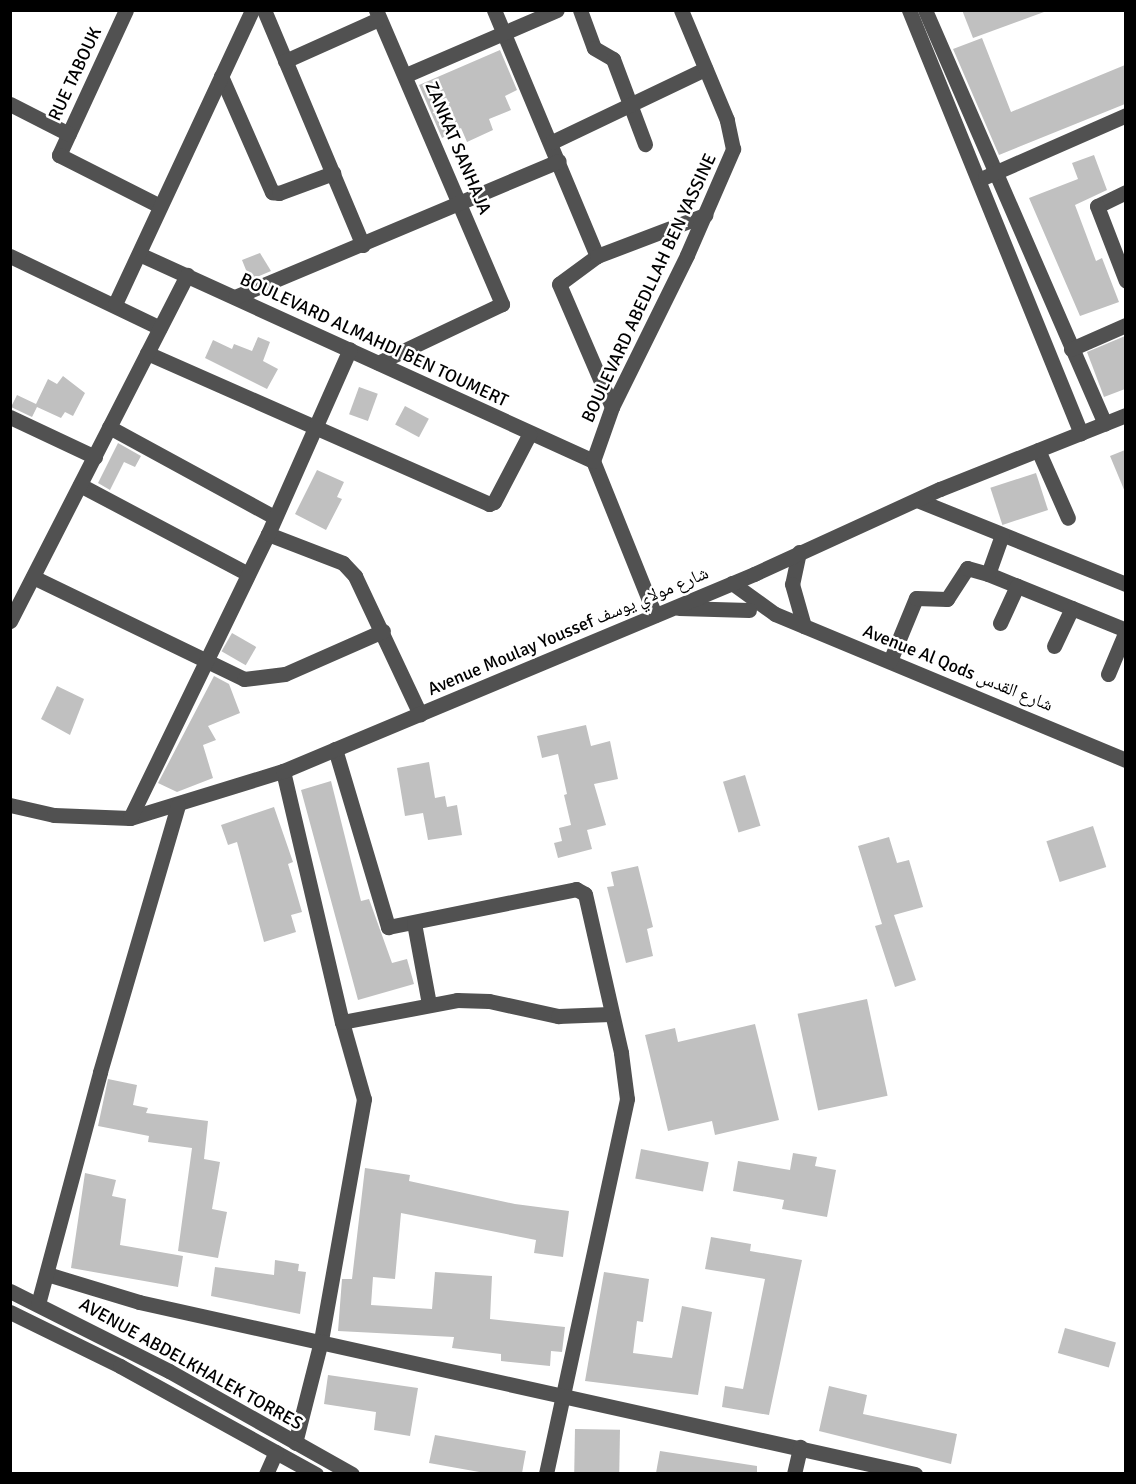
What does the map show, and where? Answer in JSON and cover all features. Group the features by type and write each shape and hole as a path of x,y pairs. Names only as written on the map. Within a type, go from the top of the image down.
{"street":[{"name":"RUE TABOUK","path":"126,10 58,153 61,159 160,206"},
{"path":"115,304 252,10"},
{"path":"264,10 363,245"},
{"path":"494,10 552,142 597,256"},
{"path":"406,75 556,10"},
{"path":"580,10 594,48 613,59 645,144"},
{"name":"BOULEVARD ABEDLLAH BEN YASSINE","path":"593,461 612,407 731,160 734,142 681,10"},
{"path":"909,10 1081,433"},
{"path":"925,10 1105,424"},
{"path":"285,61 377,14"},
{"name":"ZANKAT SANHAJA","path":"377,14 406,75 502,302 501,306 378,363"},
{"path":"552,142 705,69"},
{"path":"221,76 274,193 333,173"},
{"path":"10,104 69,134"},
{"path":"978,180 1125,116"},
{"path":"235,297 559,162"},
{"path":"1125,192 1097,206 1125,281"},
{"path":"612,407 559,284 597,256 705,215"},
{"name":"BOULEVARD ALMAHDI BEN TOUMERT","path":"139,254 350,349 529,435 593,461"},
{"path":"10,256 115,304 160,328"},
{"path":"10,621 187,275"},
{"path":"1071,349 1125,325"},
{"path":"130,818 268,534 317,428 350,349"},
{"path":"147,353 491,504 529,435"},
{"name":"Avenue Moulay Youssef شارع مولاي يوسف","path":"10,806 54,815 130,818 283,771 709,593 917,500 1125,415"},
{"path":"11,419 95,458"},
{"path":"109,427 274,517"},
{"path":"1038,450 1068,518"},
{"path":"593,461 655,615"},
{"path":"80,485 248,574"},
{"path":"917,500 1125,585"},
{"path":"268,534 342,563 369,598 420,714"},
{"path":"988,574 1002,535"},
{"path":"799,552 792,584 804,626"},
{"path":"890,661 916,598 947,600 967,568 988,574 1125,630 1108,674"},
{"path":"33,577 244,679 285,674 383,631"},
{"name":"Avenue Al Qods شارع القدس","path":"732,583 775,614 1125,760"},
{"path":"1000,623 1017,586"},
{"name":"Avenue Al Qods شارع القدس","path":"709,593 749,610 775,614"},
{"path":"673,607 749,610"},
{"path":"1054,646 1072,608"},
{"path":"335,749 385,923 390,927 580,889 585,894 610,1014 621,1053 627,1099 546,1473"},
{"path":"283,771 342,1022 364,1099 321,1341 295,1443"},
{"path":"38,1304 100,1071 178,805"},
{"path":"414,923 429,1004"},
{"path":"342,1022 429,1004 472,1000 558,1016 610,1014"},
{"path":"47,1274 139,1302 564,1393 915,1473"},
{"name":"AVENUE ABDELKHALEK TORRES","path":"10,1291 169,1371 352,1473"},
{"name":"AVENUE ABDELKHALEK TORRES","path":"10,1312 120,1366 316,1473"},
{"path":"794,1473 800,1447"},
{"path":"266,1473 276,1452"}],"building":[{"path":"962,10 1043,10 1044,12 973,38"},
{"path":"982,38 1011,112 1125,65 1125,104 999,155 953,49"},
{"path":"500,50 517,90 505,96 511,110 489,119 493,130 467,142 461,128 442,138 419,85"},
{"path":"1094,155 1107,190 1075,205 1096,261 1102,258 1119,302 1080,316 1029,198 1078,179 1072,163"},
{"path":"260,253 271,271 250,280 242,260"},
{"path":"1125,336 1125,389 1104,397 1087,352"},
{"path":"258,337 270,342 263,361 278,369 267,389 205,358 213,340 232,349 234,344 252,351"},
{"path":"63,376 85,393 73,416 65,412 61,418 37,407 32,417 11,407 17,395 36,404 48,379 57,384"},
{"path":"359,387 378,394 368,421 349,414"},
{"path":"405,406 429,419 419,437 395,425"},
{"path":"118,443 141,456 135,467 124,462 110,490 98,483"},
{"path":"1125,450 1125,492 1110,456"},
{"path":"317,470 344,482 337,497 342,499 326,530 295,514"},
{"path":"1036,473 1048,510 1002,525 990,488"},
{"path":"232,633 256,647 246,665 222,651"},
{"path":"214,676 229,684 240,713 208,726 216,740 203,745 213,778 177,792 158,783"},
{"path":"57,686 84,699 70,735 41,719"},
{"path":"586,725 591,746 610,741 618,779 594,784 606,825 587,830 592,849 558,858 554,843 562,841 559,828 571,825 564,795 567,794 558,754 542,758 537,736"},
{"path":"429,762 435,798 445,796 447,807 457,805 462,835 428,840 423,813 405,816 397,768"},
{"path":"745,775 760,826 739,832 723,782"},
{"path":"331,781 361,901 369,899 392,963 407,959 414,984 358,1000 301,790"},
{"path":"274,807 293,862 288,864 302,912 291,915 296,932 264,942 237,842 228,845 221,825"},
{"path":"1093,826 1106,867 1060,882 1046,841"},
{"path":"889,837 897,863 909,860 923,907 894,915 916,980 895,987 875,926 882,924 858,846"},
{"path":"638,866 653,927 647,929 653,956 626,963 607,887 614,886 611,872"},
{"path":"867,999 888,1096 818,1111 798,1014"},
{"path":"755,1024 779,1120 715,1135 712,1121 668,1131 645,1035 675,1028 678,1042"},
{"path":"108,1079 137,1085 133,1105 148,1108 146,1113 208,1121 204,1159 220,1162 212,1209 227,1212 218,1258 178,1251 192,1148 148,1142 149,1136 98,1126"},
{"path":"641,1149 709,1162 703,1192 635,1178"},
{"path":"793,1153 817,1157 815,1166 836,1170 827,1217 782,1209 784,1200 733,1191 738,1161 790,1170"},
{"path":"365,1168 410,1175 409,1181 515,1204 569,1211 563,1257 534,1253 536,1240 401,1213 395,1279 373,1277 371,1305 432,1309 435,1272 492,1276 490,1319 565,1327 562,1352 551,1351 550,1366 501,1361 501,1354 452,1348 454,1337 338,1331 342,1279 352,1279"},
{"path":"85,1173 116,1180 112,1196 126,1199 120,1245 183,1256 178,1287 71,1268"},
{"path":"711,1237 751,1244 750,1251 802,1260 769,1415 722,1407 725,1386 743,1389 765,1279 705,1269"},
{"path":"275,1260 299,1264 298,1271 306,1272 300,1314 211,1296 215,1267 274,1275"},
{"path":"604,1272 649,1279 643,1322 637,1321 633,1353 672,1358 682,1306 712,1312 698,1395 585,1381"},
{"path":"1065,1328 1116,1343 1109,1368 1058,1353"},
{"path":"328,1375 418,1388 410,1436 374,1430 376,1412 324,1404"},
{"path":"829,1386 867,1395 863,1414 957,1434 951,1464 819,1431"},
{"path":"575,1429 620,1430 619,1474 574,1473"},
{"path":"435,1435 526,1451 522,1473 485,1473 429,1463"},
{"path":"660,1451 757,1466 757,1473 656,1473"}]}
